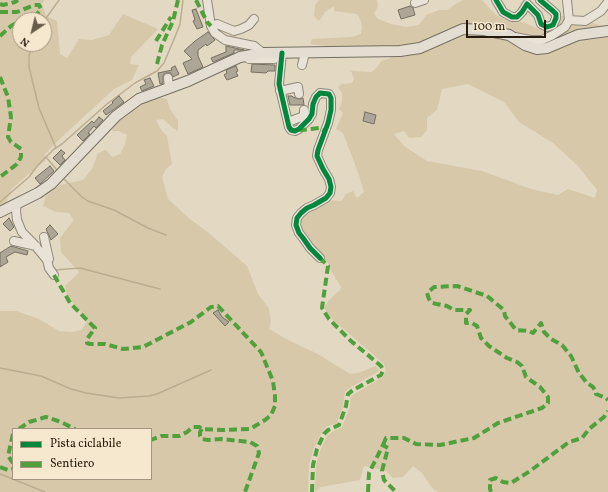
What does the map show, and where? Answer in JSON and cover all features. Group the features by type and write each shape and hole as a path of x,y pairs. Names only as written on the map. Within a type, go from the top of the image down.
{"main road":[{"path":"0,212 38,193 51,184 116,116 139,98 168,83 188,81 237,59 263,53 278,56 305,53 400,51 420,48 463,29 484,30 509,35 525,45 537,49 547,48 578,35 608,31"}],"street":[{"path":"207,0 211,26 215,33 225,40 254,46 263,53"},
{"path":"415,3 424,0"},
{"path":"496,0 503,12 512,17 517,17 527,4 538,15 541,24 547,27 553,25 556,14 540,0"},
{"path":"509,35 530,40 542,40 553,35 565,27 569,20 566,0"},
{"path":"569,20 585,21 601,11 608,2"},
{"path":"211,26 217,24 234,31 249,25 254,19"},
{"path":"302,64 305,53"},
{"path":"237,59 278,56 280,91 291,130 295,131 299,129 309,119 312,114 313,104 316,97 320,93 329,94 332,102 331,110 318,150 318,156 329,179 331,187 330,194 326,198 306,208 297,218 296,225 299,233 310,248 320,258"},
{"path":"280,91 298,87 299,94"},
{"path":"288,122 304,116 304,110"},
{"path":"17,204 17,220 22,232 47,260 49,268 54,275"},
{"path":"44,237 49,259 47,260"},
{"path":"14,241 36,246"}],"shaded area":[{"path":"0,0 44,0 42,4 45,12 12,12 12,52 52,52 52,19 57,21 60,54 67,58 79,39 92,40 109,35 123,14 158,29 131,57 130,64 139,65 132,80 114,89 63,136 45,154 46,160 11,190 6,202 0,205"},
{"path":"319,0 377,0 378,6 374,14 378,19 391,24 406,27 419,25 426,15 439,10 447,10 464,0 482,0 496,15 510,21 523,22 545,32 555,27 561,16 567,16 564,25 542,38 530,38 485,28 437,38 400,49 346,48 310,44 312,39 352,37 361,34 361,21 357,14 334,11 334,6 325,12 319,21 314,16 315,5"},
{"path":"571,22 593,23 603,26 608,25 608,29 546,45 529,43"},
{"path":"464,32 507,38 524,48 608,34 608,492 438,492 433,489 422,473 413,466 403,477 393,478 386,471 364,466 360,480 321,487 315,492 316,465 320,451 327,436 342,427 350,407 351,396 383,377 386,370 384,364 331,318 324,308 341,287 330,269 329,264 304,237 299,224 303,214 327,200 342,201 346,194 353,191 357,198 364,192 343,133 336,129 343,113 339,109 342,102 342,93 338,87 342,84 352,83 354,79 351,71 372,72 381,61 392,56 391,53","holes":["468,84 504,102 519,122 553,143 578,166 597,190 595,198 568,189 558,195 531,189 482,171 427,161 404,146 394,134 404,131 409,138 421,137 427,130 427,118 437,110 442,89"]},
{"path":"158,97 167,99 170,109 178,121 178,131 163,119 156,120 161,130 167,136 172,164 166,169 162,177 168,199 247,266 258,294 269,309 271,321 269,329 318,354 350,374 358,373 376,366 379,370 345,392 343,406 337,423 326,427 314,448 309,464 308,492 0,492 0,311 16,311 39,319 59,331 73,332 81,330 86,323 82,313 68,298 65,286 79,272 61,252 60,238 74,220 69,213 56,212 43,206 46,196 60,185 83,180 92,169 98,153 106,150 112,157 120,154 125,144 127,135 119,131 112,131 115,124 138,106"}],"building":[{"path":"410,6 413,8 415,15 401,19 398,10"},
{"path":"196,9 203,27 197,29 193,21 195,20 192,10"},
{"path":"208,32 215,40 198,50 198,56 203,67 188,74 183,63 192,59 184,51"},
{"path":"226,46 244,50 234,50 234,53 213,62 211,58 226,52"},
{"path":"252,64 275,65 275,71 268,71 266,73 251,72"},
{"path":"175,66 179,74 173,77 171,73 165,73 163,76 163,83 160,84 158,73 172,70 171,68"},
{"path":"236,66 238,76 227,80 224,75 227,73 226,70"},
{"path":"150,78 154,86 142,91 140,87 146,84 144,80"},
{"path":"119,96 124,102 106,115 103,111"},
{"path":"288,96 299,99 303,98 304,105 290,105"},
{"path":"365,112 376,115 374,124 363,121"},
{"path":"99,117 103,120 96,128 94,126 88,133 90,134 83,141 77,135 92,121 94,123"},
{"path":"61,150 65,153 62,156 65,160 60,165 53,158"},
{"path":"50,166 54,171 40,184 35,178"},
{"path":"9,218 14,227 10,231 3,224"},
{"path":"50,225 58,234 51,240 46,229"},
{"path":"11,246 28,251 27,255 15,252 6,257 8,262 0,267 0,253"},
{"path":"218,310 222,317 229,322 225,326 213,313"}],"waterway":[{"path":"50,12 59,0"},
{"path":"0,202 29,177 38,165 54,149 62,144 107,104 135,83 157,71 164,63 180,24 183,0"},
{"path":"30,52 29,67 39,108 56,148"},
{"path":"46,157 57,170"},
{"path":"63,178 88,201 114,210 148,228 166,235"},
{"path":"55,270 80,268 160,289"},
{"path":"0,368 41,376 71,389 86,393 119,398 157,394 211,370"},
{"path":"0,474 12,479"},
{"path":"15,480 45,492"}],"marked path":[{"path":"0,4 3,5 18,0"},
{"path":"157,64 162,45 173,21 178,0"},
{"path":"196,0 207,22 211,26"},
{"path":"17,12 34,5 39,5 41,9 38,12"},
{"path":"0,12 12,12"},
{"path":"156,41 171,17"},
{"path":"0,36 12,25"},
{"path":"0,77 8,97 11,117 8,137 11,142 21,149 21,157 17,164 0,177"},
{"path":"299,129 319,128 325,131"},
{"path":"312,492 313,465 317,449 324,434 328,430 339,425 346,406 348,394 381,375 383,370 381,366 351,341 329,319 322,308 328,266 320,258"},
{"path":"54,275 70,303 95,328 87,339 87,343 105,344 123,349 143,347 191,322 211,307 218,306 261,352 273,381 275,396 275,406 271,415 265,420 250,429 222,430 193,427 179,436 161,436 152,440"},
{"path":"383,445 386,438 404,438 416,444 440,445 474,438 498,423 542,408 548,403 548,397 540,387 526,377 522,366 489,346 481,338 477,326 472,323 466,323 466,314 470,310 454,310 447,306 432,303 427,293 434,287 457,286 487,296 504,310 505,316 516,330 529,331 533,333 541,323 544,332 551,339 562,345 571,356 579,373 587,383 593,387 596,394 608,400"},
{"path":"491,492 490,480 496,478 503,482 511,483 569,442 582,438 589,429 604,417 608,411"},
{"path":"20,428 29,422 46,417 73,428"},
{"path":"202,429 200,432 202,439 250,442 257,446 259,453 245,492"},
{"path":"12,438 8,456 12,462"},
{"path":"368,492 369,473 383,445 388,448 382,471 384,480 396,492"},
{"path":"0,467 8,470 12,469"}],"cycle path":[{"path":"496,0 503,12 512,17 517,17 527,4 538,15 541,24 547,27 553,25 556,14 540,0"},
{"path":"282,53 279,84 291,130 295,131 299,129 309,119 312,114 313,104 316,97 320,93 329,94 331,98 331,110 328,123 317,156 329,179 331,187 330,193 326,198 307,208 301,213 297,218 296,225 299,233 310,248 320,258"}]}
